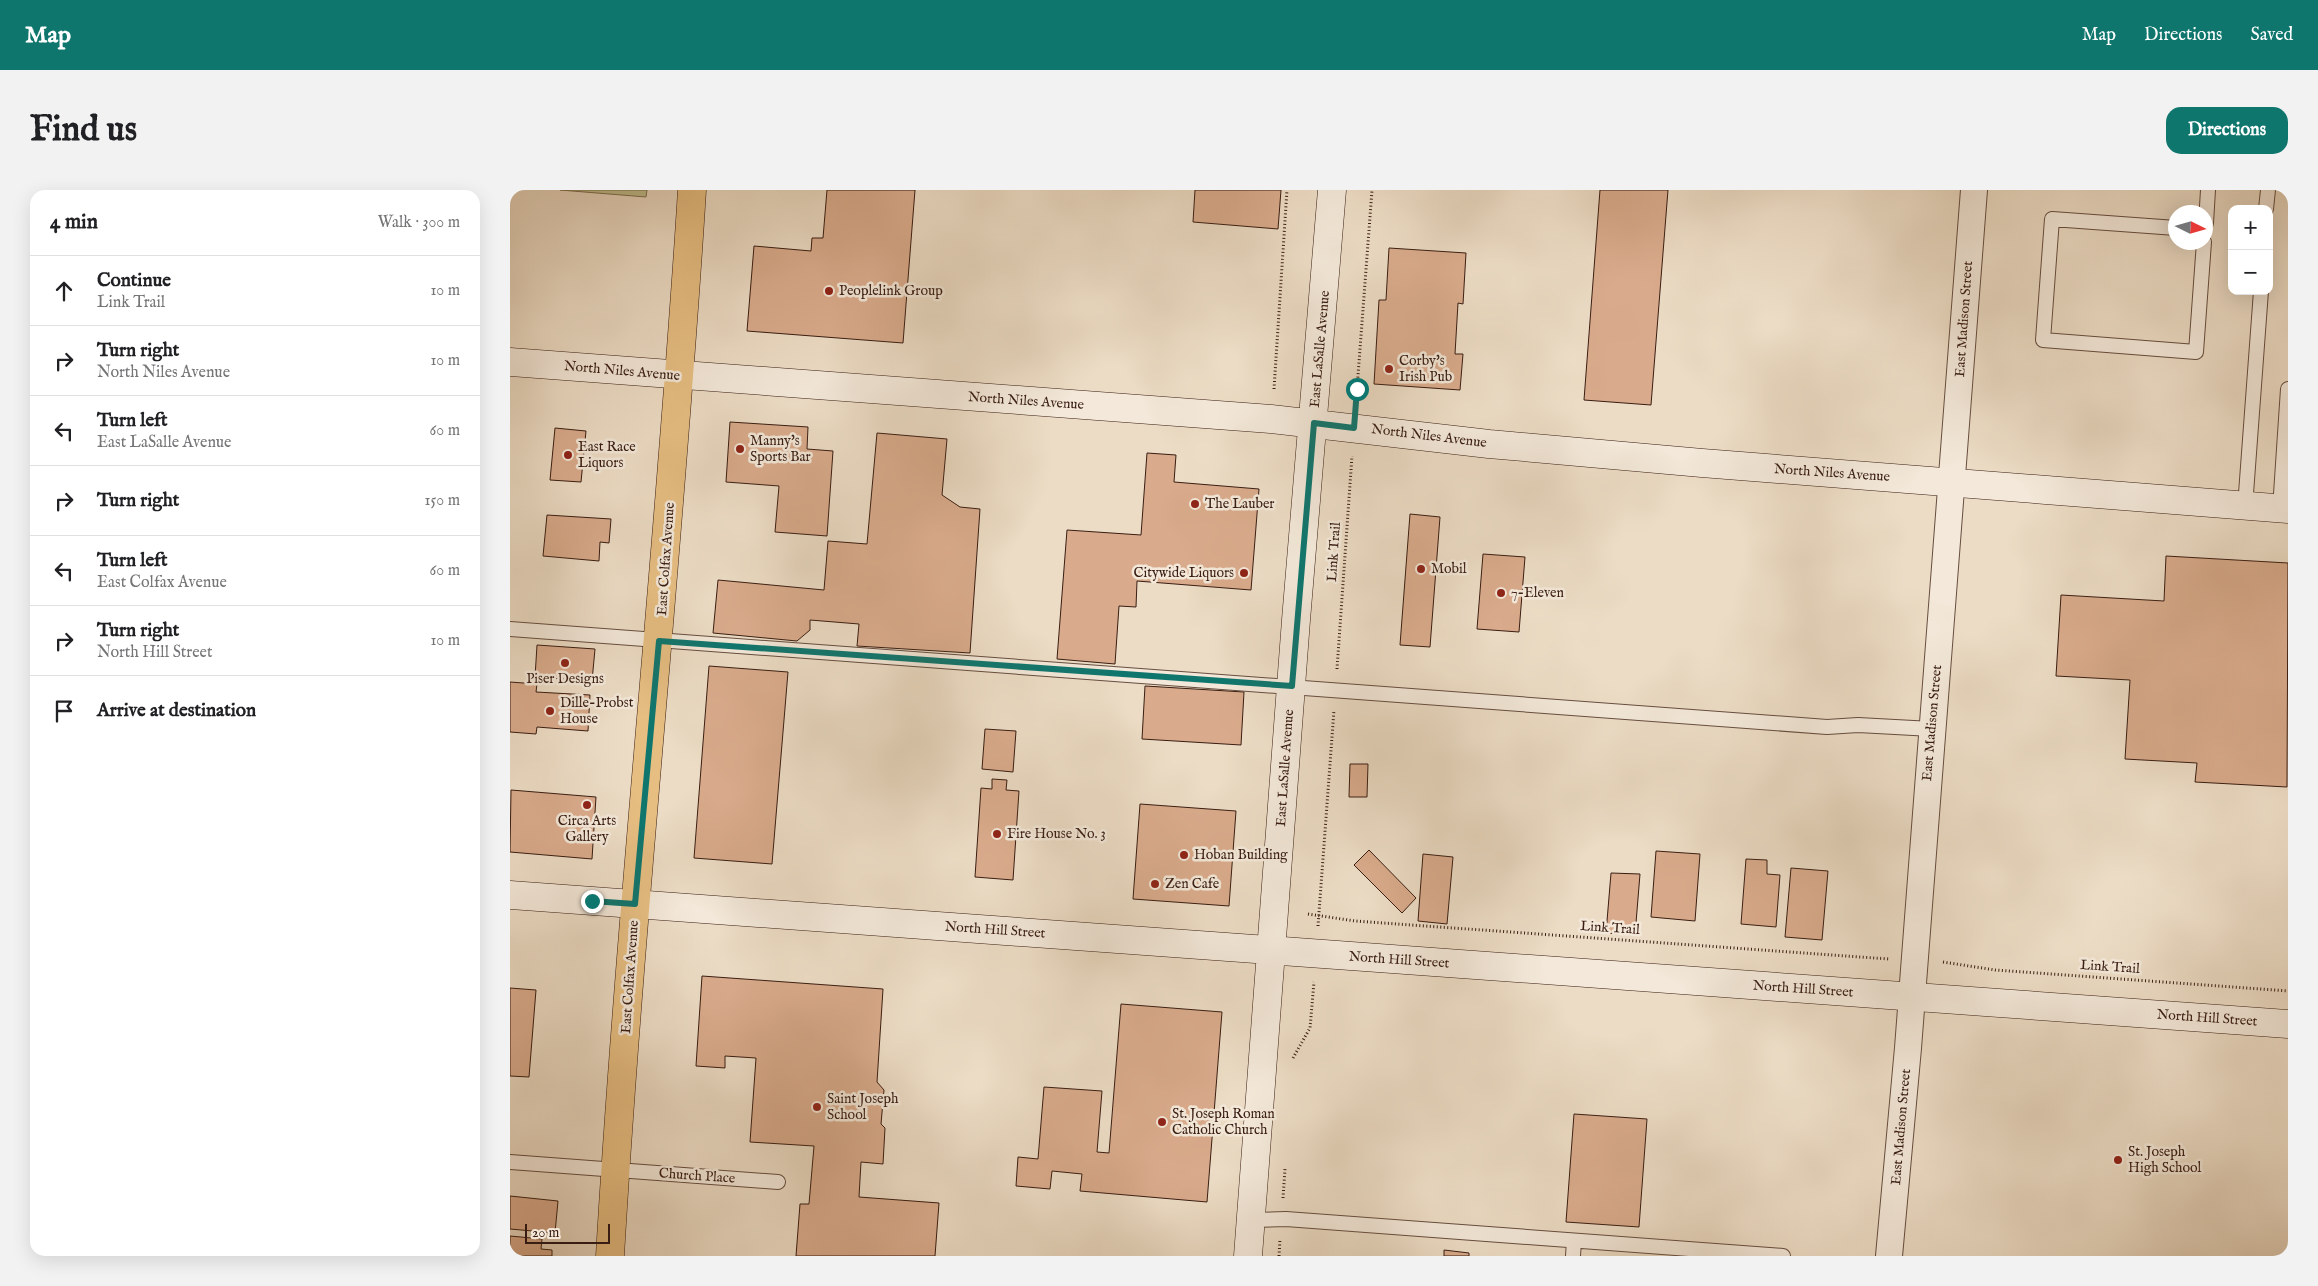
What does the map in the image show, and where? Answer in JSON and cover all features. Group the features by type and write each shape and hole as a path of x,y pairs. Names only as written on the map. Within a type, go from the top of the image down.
{"main road":[{"name":"East Colfax Avenue","path":"610,1256 635,904 659,641 680,376 692,190"}],"street":[{"name":"East LaSalle Avenue","path":"1248,1256 1332,190"},
{"name":"East Madison Street","path":"1889,1256 1912,997 1974,190"},
{"name":"North Niles Avenue","path":"510,362 1314,423 1489,444 1702,463 2284,509"},
{"name":"North Hill Street","path":"510,895 2288,1024"}],"lane":[{"path":"2207,205 2208,190"},
{"path":"2266,205 2268,190"},
{"path":"2168,227 2052,220 2043,340 2196,352 2203,250"},
{"path":"2245,506 2261,295"},
{"path":"2284,509 2288,388"},
{"path":"510,629 1292,686 1623,713 1827,727 1858,725 1932,729"},
{"name":"Church Place","path":"510,1162 778,1182"},
{"path":"1250,1220 1282,1219 1783,1256"},
{"path":"1573,1256 1574,1241"}],"path":[{"path":"1274,389 1287,190"},
{"name":"Link Trail","path":"1318,923 1372,190"},
{"name":"Link Trail","path":"1308,914 1355,921 1890,959"},
{"name":"Link Trail","path":"1940,962 1960,963 1995,970 2288,991"},
{"path":"1293,1066 1294,1057 1310,1028 1314,981"},
{"path":"1279,1256 1286,1162"}],"shaded area":[{"path":"560,190 647,190 646,197"}],"building":[{"name":"Peoplelink Group","path":"827,190 915,190 903,343 747,331 754,246 811,251 812,238 823,238"},
{"path":"1195,190 1281,190 1278,229 1193,222"},
{"path":"1600,190 1668,190 1651,405 1584,400"},
{"path":"1389,248 1466,253 1463,304 1458,303 1455,354 1463,354 1460,390 1374,384 1379,300 1386,300"},
{"path":"730,422 808,427 807,449 833,451 827,536 775,532 779,486 726,482"},
{"name":"East Race Liquors","path":"555,428 586,431 581,482 550,480"},
{"path":"877,433 947,439 942,495 960,507 980,509 970,653 857,646 859,624 810,620 810,630 797,641 713,633 718,580 824,590 828,541 867,544"},
{"path":"1147,453 1176,455 1174,482 1259,489 1251,590 1137,581 1136,607 1119,606 1115,664 1057,659 1067,530 1141,535"},
{"name":"Mobil","path":"1410,514 1440,517 1430,647 1400,645"},
{"path":"547,515 611,519 609,543 600,542 599,561 543,556"},
{"name":"7-Eleven","path":"1483,554 1525,557 1519,632 1477,629"},
{"path":"2166,556 2288,563 2287,787 2195,782 2197,763 2125,759 2130,680 2056,676 2061,595 2164,601"},
{"name":"Piser Designs","path":"537,645 595,649 592,681 535,677"},
{"path":"709,666 788,672 772,864 694,858"},
{"name":"Dille-Probst House","path":"510,682 537,684 536,692 590,695 588,731 537,727 536,734 510,732"},
{"path":"1145,686 1244,692 1241,745 1142,739"},
{"path":"985,729 1016,731 1013,772 982,769"},
{"path":"1350,764 1368,764 1367,797 1349,797"},
{"name":"Fire House No. 3","path":"992,779 1007,780 1006,790 1019,791 1013,880 975,877 981,788 992,789"},
{"path":"511,790 596,797 592,859 510,852"},
{"name":"Hoban Building","path":"1140,804 1236,811 1229,906 1133,899"},
{"path":"1369,850 1416,898 1402,913 1354,865"},
{"path":"1656,851 1700,854 1695,921 1651,917"},
{"path":"1423,854 1453,857 1447,924 1418,921"},
{"path":"1746,859 1767,860 1767,874 1780,875 1776,927 1741,924"},
{"path":"1791,868 1828,871 1822,940 1785,937"},
{"path":"1611,873 1640,874 1635,935 1606,933"},
{"name":"Saint Joseph School","path":"702,976 883,989 877,1082 884,1090 881,1124 885,1128 883,1164 861,1162 859,1197 939,1203 935,1256 796,1256 800,1204 809,1204 814,1146 750,1142 756,1058 725,1056 725,1068 696,1066"},
{"path":"510,988 536,990 529,1077 510,1076"},
{"name":"St. Joseph Roman Catholic Church","path":"1121,1004 1222,1012 1207,1202 1080,1191 1082,1174 1052,1171 1050,1189 1016,1186 1018,1157 1038,1159 1044,1087 1102,1091 1097,1152 1109,1153"},
{"path":"1574,1114 1647,1119 1639,1227 1566,1222"},
{"path":"510,1196 558,1201 555,1233 510,1229"},
{"path":"510,1236 542,1239 541,1249 552,1250 552,1256 510,1256"},
{"path":"1444,1250 1469,1253 1469,1256 1444,1256"}],"place":[{"name":"Peoplelink Group","path":"829,291"},
{"name":"Corby's Irish Pub","path":"1389,369"},
{"name":"Manny's Sports Bar","path":"740,449"},
{"name":"East Race Liquors","path":"568,455"},
{"name":"The Lauber","path":"1195,504"},
{"name":"Mobil","path":"1421,569"},
{"name":"Citywide Liquors","path":"1244,573"},
{"name":"7-Eleven","path":"1501,593"},
{"name":"Piser Designs","path":"565,663"},
{"name":"Dille-Probst House","path":"550,711"},
{"name":"Circa Arts Gallery","path":"587,805"},
{"name":"Fire House No. 3","path":"997,834"},
{"name":"Hoban Building","path":"1184,855"},
{"name":"Zen Cafe","path":"1155,884"},
{"name":"Saint Joseph School","path":"817,1107"},
{"name":"St. Joseph Roman Catholic Church","path":"1162,1122"},
{"name":"St. Joseph High School","path":"2118,1160"}],"route":[{"path":"592,901 635,904 659,641 1292,686 1296,620 1314,423 1354,428 1357,389"}]}
